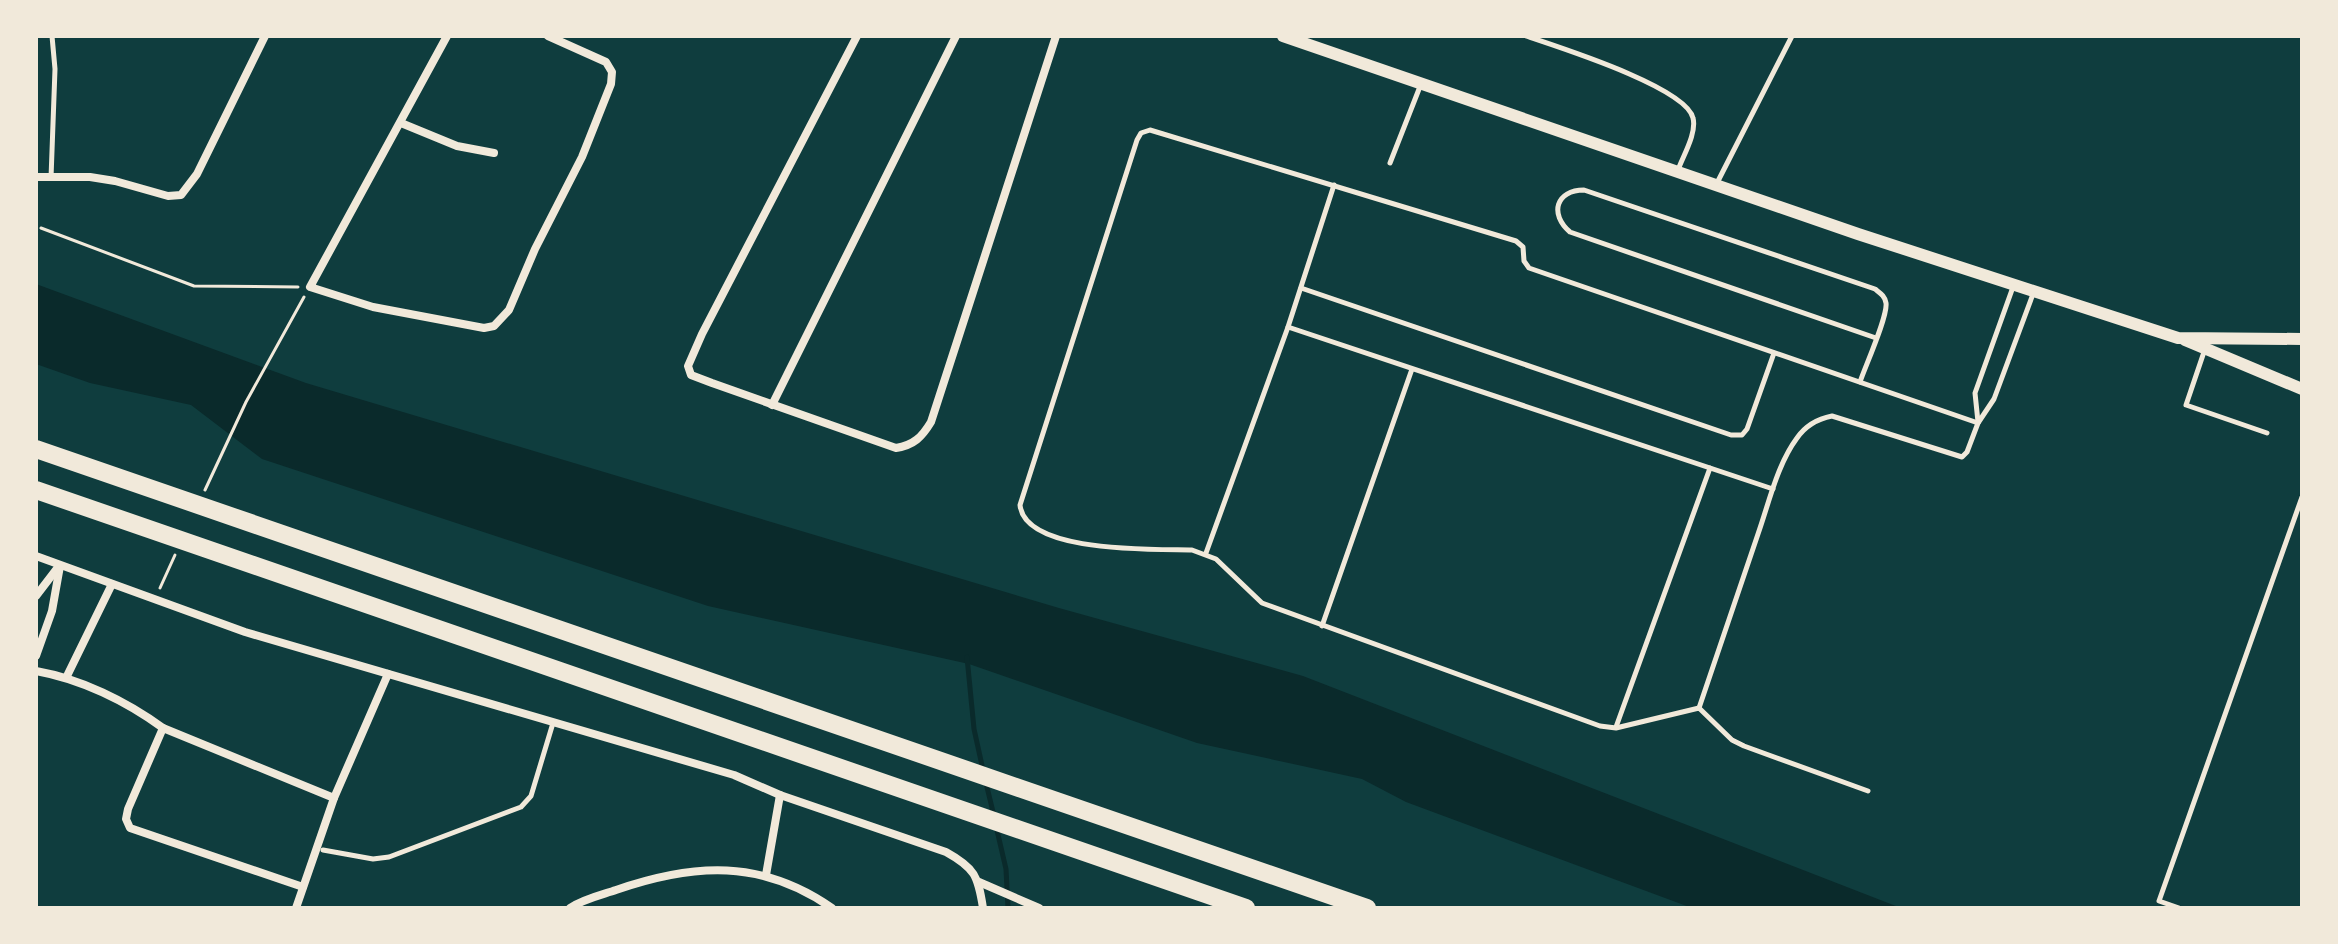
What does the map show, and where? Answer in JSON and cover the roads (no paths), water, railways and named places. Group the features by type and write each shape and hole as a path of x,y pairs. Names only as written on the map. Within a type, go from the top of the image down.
{"highway":[{"path":"36,449 1367,908"},
{"path":"36,490 1246,908"}],"street":[{"path":"36,177 90,177 168,196 181,195 197,174 265,36"},
{"path":"447,36 310,287 373,307 473,328 494,326 502,320 582,157 611,84 612,72 606,62 548,36"},
{"path":"857,36 688,366 691,375 896,448 909,446 922,436 935,410 1052,37"},
{"path":"772,405 956,36"},
{"path":"1283,36 2014,286 2178,338 2302,389"},
{"path":"401,123 457,146 494,153"},
{"path":"2178,338 2302,339"},
{"path":"36,556 245,632 734,775 780,795 946,852 975,873 983,908"},
{"path":"36,596 60,566"},
{"path":"36,656 52,611 60,566"},
{"path":"67,676 112,584"},
{"path":"36,671 67,676 146,715 163,728 334,798"},
{"path":"296,908 334,798 388,674"},
{"path":"163,728 128,809 126,819 130,828 303,887"},
{"path":"766,875 780,795"},
{"path":"570,908 645,880 706,868 766,875 797,886 832,908"},
{"path":"979,882 1036,906"}],"lane":[{"path":"51,178 55,69 52,36"},
{"path":"1526,36 1661,87 1687,104 1694,123 1678,171"},
{"path":"1717,184 1792,36"},
{"path":"1390,163 1421,83"},
{"path":"1699,708 1616,728 1600,726 1262,603 1206,553 1084,545 1060,539 1021,514 1020,505 1141,133 1150,130 1516,241 1523,247 1524,261 1529,268 1978,423"},
{"path":"1206,553 1288,327 1334,185"},
{"path":"1860,382 1876,338 1886,308 1886,301 1875,289 1584,190 1572,190 1562,197 1556,210 1561,224 1570,232 1876,338"},
{"path":"1978,423 1975,393 2014,286"},
{"path":"1301,288 1731,435 1742,435 1747,429 1774,353"},
{"path":"1699,708 1773,489 1797,437 1819,419 1832,416 1962,457 1978,423 1994,399 2034,292"},
{"path":"1288,327 1773,489"},
{"path":"2205,349 2186,405 2267,433"},
{"path":"1322,626 1412,369"},
{"path":"1616,728 1710,468"},
{"path":"2179,908 2159,901 2302,497"},
{"path":"1699,708 1732,740 1744,746 1868,791"},
{"path":"323,850 373,859 389,857 521,807 531,796 553,722"}],"water":[{"path":"36,284 306,383 1059,608 1303,676 1901,908 1692,908 1406,802 1362,779 1197,743 969,664 708,606 262,459 191,405 90,383 36,364"}],"waterway":[{"path":"967,657 974,729 983,770"},
{"path":"986,783 994,816"},
{"path":"996,826 1006,869 1008,908"}]}
